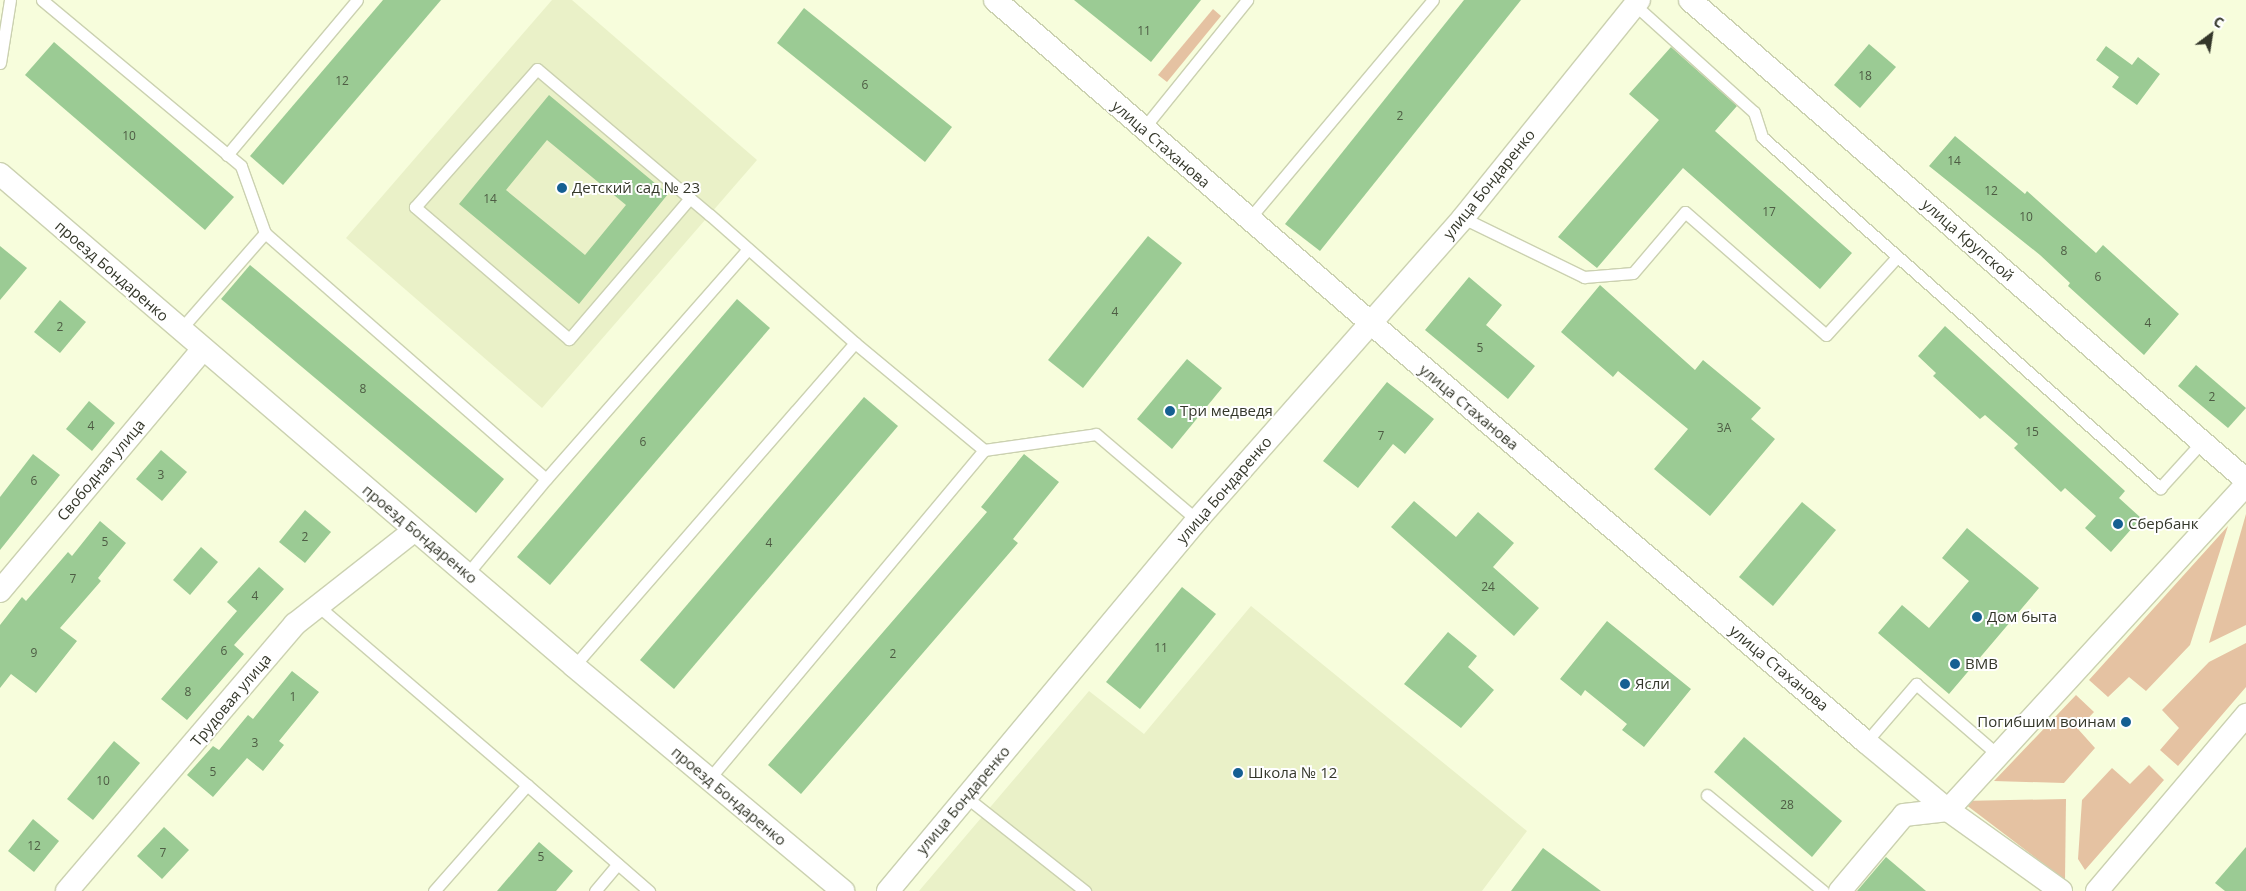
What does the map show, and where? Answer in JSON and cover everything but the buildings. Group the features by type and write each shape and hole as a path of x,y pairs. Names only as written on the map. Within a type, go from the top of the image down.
{"street":[{"name":"улица Стаханова","path":"995,0 1370,323 1866,742 1948,810 2061,891"},
{"name":"улица Крупской","path":"1690,0 2246,480"},
{"name":"улица Бондаренко","path":"888,891 1196,520 1463,218 1637,3"},
{"name":"проезд Бондаренко","path":"0,174 574,666 843,891"},
{"name":"Свободная улица","path":"0,591 203,349"},
{"path":"1840,891 1904,816 1948,810 2246,484"},
{"name":"Трудовая улица","path":"67,891 295,624 415,530"},
{"path":"2097,891 2246,715"}],"lane":[{"path":"0,63 10,0"},
{"path":"42,0 240,166 266,233 546,479"},
{"path":"227,155 357,0"},
{"path":"1143,129 1248,0"},
{"path":"1249,219 1433,0"},
{"path":"1637,3 1754,112 1762,137 1896,258 2160,488 2201,443"},
{"path":"690,198 569,339 415,207 537,69 690,198 855,343 984,450"},
{"path":"1463,218 1584,277 1633,273 1685,212 1826,335 1896,258"},
{"path":"180,330 266,233"},
{"path":"467,574 546,479 748,248"},
{"path":"574,666 855,343"},
{"path":"709,778 984,450 1096,434 1196,520"},
{"path":"318,606 649,891"},
{"path":"1866,742 1916,684 1998,755"},
{"path":"434,891 527,784"},
{"path":"1707,795 1823,891"},
{"path":"966,797 1085,891"},
{"path":"595,891 618,864"}],"shaded area":[{"name":"Детский сад № 23","path":"552,0 572,0 757,160 542,408 346,238"},
{"path":"1213,9 1221,16 1167,82 1158,75"},
{"path":"2246,514 2246,625 2209,643"},
{"path":"2228,526 2190,645 2146,691 2129,677 2108,697 2089,680"},
{"name":"Школа № 12","path":"1251,606 1527,831 1482,891 919,891 1089,691 1144,734"},
{"path":"2246,643 2246,687 2178,766 2160,750 2179,728 2162,710 2209,662"},
{"path":"2076,695 2094,712 2078,729 2095,748 2064,783 1994,781"},
{"path":"2149,765 2164,780 2085,870 2078,859 2082,800 2112,768 2130,784"},
{"path":"2066,799 2065,880 1961,801"}],"place":[{"name":"Детский сад № 23","path":"562,188"},
{"name":"Три медведя","path":"1170,411"},
{"name":"Сбербанк","path":"2118,524"},
{"name":"Дом быта","path":"1977,617"},
{"name":"ВМВ","path":"1955,664"},
{"name":"Ясли","path":"1625,684"},
{"name":"Погибшим воинам","path":"2126,722"},
{"name":"Школа № 12","path":"1238,773"}]}
